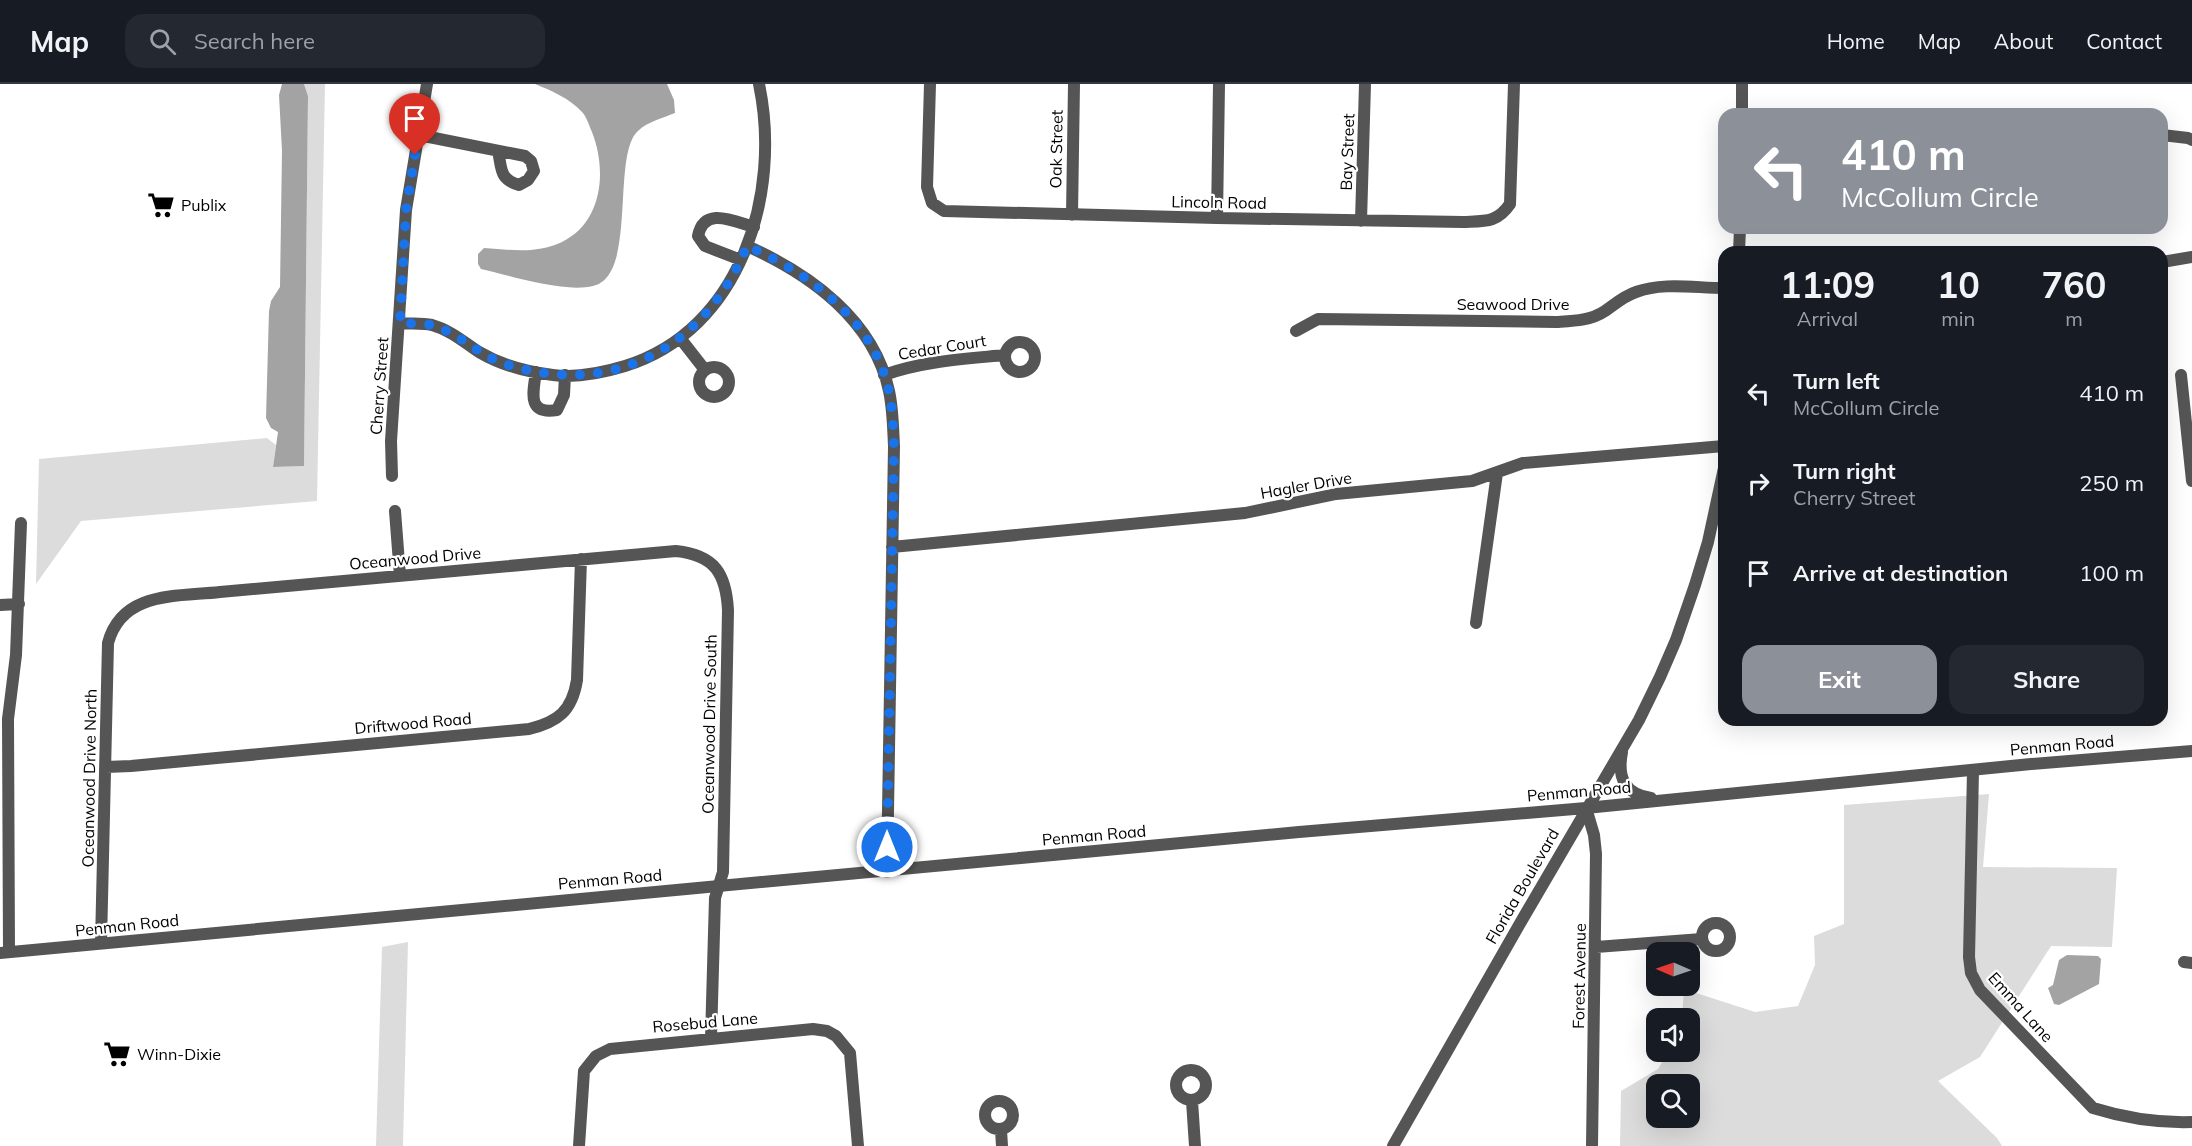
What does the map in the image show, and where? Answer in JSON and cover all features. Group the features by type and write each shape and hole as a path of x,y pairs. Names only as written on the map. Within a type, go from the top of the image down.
{"street":[{"name":"Cherry Street","path":"392,476 391,441 406,210 427,84"},
{"path":"400,323 431,325 456,336 506,365 536,372 566,375 604,371 638,362 680,338 712,308 733,278 754,227 762,192 764,168 764,121 759,84"},
{"name":"Lincoln Road","path":"930,84 927,186 932,203 944,211 1361,221 1491,221 1505,211 1510,204 1512,193 1514,84"},
{"name":"Oak Street","path":"1072,215 1074,84"},
{"path":"1217,218 1219,84"},
{"name":"Bay Street","path":"1361,221 1365,84"},
{"path":"1742,84 1742,108"},
{"path":"418,135 498,151"},
{"path":"2168,136 2192,140"},
{"path":"741,260 705,246 698,236 699,229 704,221 711,217 754,227"},
{"path":"747,246 789,266 831,297 859,330 875,355 889,391 893,419 887,872"},
{"path":"2168,260 2192,257"},
{"name":"Seawood Drive","path":"1296,331 1318,319 1579,321 1604,312 1617,300 1634,292 1654,286 1718,288"},
{"path":"680,338 705,370"},
{"name":"Cedar Court","path":"884,375 900,369 936,362 1005,355"},
{"path":"536,372 533,395 535,405 539,410 548,411 557,410 561,404 566,375"},
{"path":"2181,375 2192,481"},
{"name":"Hagler Drive","path":"892,547 1245,513 1316,497 1472,482 1523,464 1718,447"},
{"path":"1476,623 1497,473"},
{"name":"Florida Boulevard","path":"1394,1146 1586,808 1639,720 1676,640 1708,542 1718,496"},
{"path":"395,511 400,576"},
{"path":"5,953 8,719 16,655 21,523"},
{"name":"Oceanwood Drive","path":"120,617 131,608 150,599 676,551 701,556 713,565"},
{"name":"Driftwood Road","path":"106,767 529,729 551,722 560,716 574,695 577,680 581,560"},
{"name":"Oceanwood Drive South","path":"711,1038 715,898 723,872 728,610 727,591 720,572 713,565"},
{"path":"0,605 19,604"},
{"name":"Oceanwood Drive North","path":"101,943 108,643 111,632 120,617"},
{"path":"1623,747 1620,761 1621,774 1626,786 1638,796 1667,800"},
{"name":"Penman Road","path":"5,953 1299,832 1586,808 2031,764 2192,751"},
{"name":"Emma Lane","path":"1972,771 1969,957 1971,973 1980,990 2093,1108 2116,1116 2173,1123 2192,1122"},
{"name":"Forest Avenue","path":"1586,808 1594,835 1596,854 1592,1146"},
{"path":"1596,947 1702,939"},
{"name":"Rosebud Lane","path":"579,1146 584,1071 590,1063 610,1049 619,1046 813,1029 827,1031 844,1043 850,1053 858,1146"},
{"path":"1192,1101 1195,1146"},
{"path":"1001,1130 1002,1146"}],"shaded area":[{"path":"282,84 304,84 308,96 304,466 273,467 278,432 271,428 266,418 269,311 271,301 280,287 282,151 279,95"},
{"path":"304,84 325,84 317,501 81,521 36,584 39,459 267,438 276,445 273,467 304,466 308,96"},
{"path":"535,84 667,84 674,100 675,113 642,128 630,144 626,164 620,239 615,261 607,277 593,286 581,288 537,283 481,269 478,264 478,254 484,248 533,250 562,242 576,233 586,222 598,194 600,178 597,147 587,119 566,99"},
{"path":"1989,794 1983,867 2117,868 2112,947 2051,946 1980,1057 1938,1081 1997,1138 2002,1146 1620,1146 1621,1091 1646,1076 1646,1128 1700,1128 1700,1074 1650,1074 1658,1069 1662,1062 1700,1062 1700,1008 1683,1008 1684,996 1700,996 1700,994 1755,1012 1798,1006 1815,965 1814,936 1844,924 1844,805"},
{"path":"408,942 403,1146 376,1146 382,947"},
{"path":"2067,955 2098,956 2101,959 2099,984 2059,1005 2054,1004 2048,988 2053,985 2059,960"}],"place":[{"name":"Publix","path":"161,205"},
{"name":"Winn-Dixie","path":"117,1054"}],"route":[{"path":"415,155 406,210 400,323 431,325 456,336 506,365 555,375 576,375 604,371 638,362 655,354 690,331 712,308 733,278 747,246 775,258 804,276 831,297 859,330 875,355 884,375 893,419 887,847"}]}
